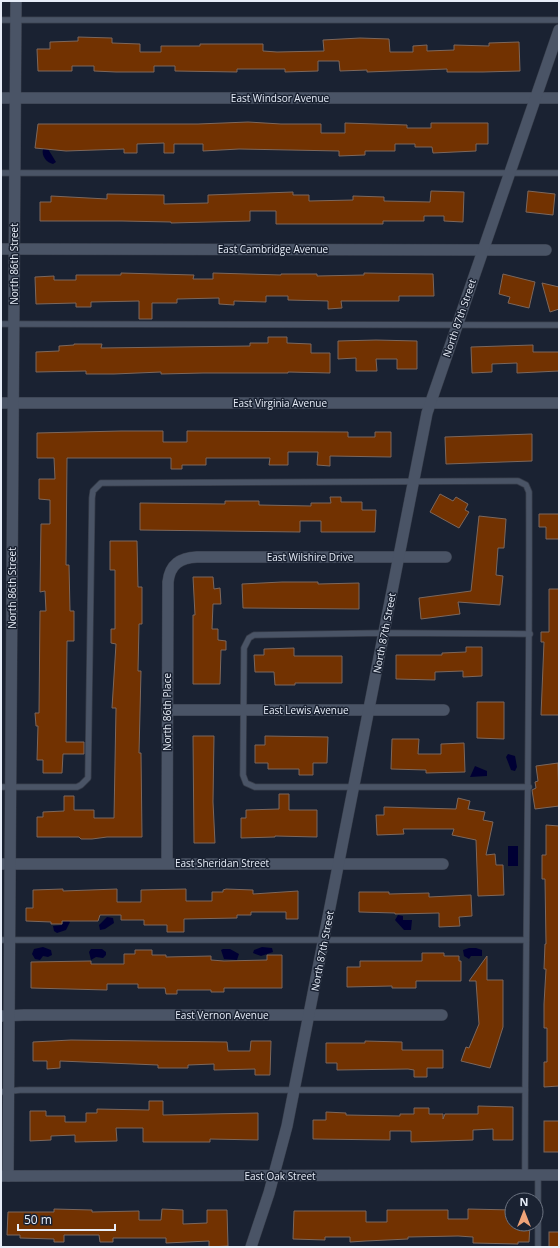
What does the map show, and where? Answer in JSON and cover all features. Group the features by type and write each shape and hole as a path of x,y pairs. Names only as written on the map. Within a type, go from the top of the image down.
{"street":[{"name":"North 86th Street","path":"4,1176 5,787 13,403 16,1"},
{"name":"North 87th Street","path":"251,1247 274,1176 287,1126 430,403 559,30"},
{"name":"East Windsor Avenue","path":"1,98 559,98"},
{"name":"East Cambridge Avenue","path":"1,249 546,250"},
{"name":"East Virginia Avenue","path":"1,403 559,403"},
{"name":"East Wilshire Drive","path":"175,563 182,559 197,557 446,558"},
{"name":"North 86th Place","path":"166,863 168,582 171,569 175,563"},
{"name":"East Lewis Avenue","path":"167,710 444,710"},
{"name":"East Sheridan Street","path":"5,864 443,864"},
{"name":"East Vernon Avenue","path":"5,1016 442,1015"},
{"name":"East Oak Street","path":"4,1176 559,1175"}],"lane":[{"path":"1,20 559,20"},
{"path":"1,173 559,173"},
{"path":"1,324 559,325"},
{"path":"5,787 77,787 88,778 92,498 96,486 101,482 518,481 526,485 529,492 530,634 525,1175"},
{"path":"529,787 255,787 246,783 243,775 243,710 244,648 249,638 254,635 384,633 530,634"},
{"path":"5,940 526,940"},
{"path":"4,1092 20,1090 525,1090"},
{"path":"538,1175 538,1247"}],"shaded area":[{"path":"43,149 48,149 56,162 53,164 47,161 43,154"},
{"path":"508,754 515,756 517,767 515,771 511,770 506,757"},
{"path":"475,766 487,771 487,776 470,777"},
{"path":"508,846 518,846 518,866 508,866"},
{"path":"398,915 403,916 403,920 412,920 411,930 404,930 395,920"},
{"path":"107,917 113,918 114,923 105,929 100,930 99,925"},
{"path":"64,920 68,920 70,922 66,930 57,933 54,931 53,926 62,925"},
{"path":"43,947 51,950 52,955 48,957 43,956 40,960 35,959 32,954 34,949"},
{"path":"262,947 272,948 273,952 261,956 253,953 254,950"},
{"path":"469,948 482,950 482,956 471,956 469,959 464,956 463,950"},
{"path":"91,949 102,949 106,952 106,955 103,958 96,957 91,960 89,952"},
{"path":"230,949 239,954 237,960 224,959 221,950"}],"building":[{"path":"78,37 112,38 112,43 140,44 140,52 161,52 161,46 200,46 200,44 263,44 263,51 277,52 324,51 323,40 360,38 389,39 390,52 413,52 413,46 427,45 427,51 454,50 454,45 489,46 489,43 519,42 520,71 447,72 447,69 367,72 367,70 340,71 339,61 318,61 318,71 285,72 285,69 237,69 237,72 175,71 175,66 154,66 154,72 116,72 94,71 94,66 72,66 72,71 38,71 37,49 50,49 50,42 78,41"},
{"path":"248,122 321,124 321,133 345,133 345,123 407,125 407,128 431,128 431,123 488,123 488,144 476,144 476,151 433,153 432,147 415,147 415,144 395,144 395,151 365,151 365,155 339,156 339,151 239,149 203,151 203,144 174,144 174,153 164,153 164,143 137,144 137,153 124,153 124,149 66,151 35,148 38,124 198,124"},
{"path":"431,191 464,192 463,222 444,221 444,216 424,216 424,221 383,221 383,224 276,224 276,211 250,211 250,221 171,223 122,221 40,221 40,202 51,202 51,196 107,199 107,194 164,195 164,204 208,203 208,195 293,192 293,195 309,195 309,201 353,200 353,196 384,197 384,201 430,202"},
{"path":"528,191 555,194 553,215 526,212"},
{"path":"121,273 194,275 193,279 213,279 213,273 281,275 317,274 317,276 364,275 364,273 433,274 434,296 399,296 399,301 341,301 342,308 328,309 328,301 288,300 288,296 266,296 266,302 234,301 234,305 219,304 219,298 177,299 177,303 152,303 152,319 139,319 139,301 91,302 91,307 76,307 76,303 36,304 35,277 54,276 54,280 76,280 76,275 121,275"},
{"path":"503,274 535,282 529,308 508,303 510,297 499,294"},
{"path":"542,283 559,287 559,309 550,312"},
{"path":"268,337 287,337 287,343 311,344 311,353 330,353 330,373 288,372 161,374 161,372 86,374 86,371 36,372 36,352 59,351 59,346 74,344 102,344 101,348 250,346 250,343 268,343"},
{"path":"338,341 417,341 417,369 397,369 397,359 376,359 377,371 356,371 356,358 338,359"},
{"path":"533,345 533,352 559,352 559,371 517,373 517,363 492,364 492,372 472,373 471,347"},
{"path":"163,431 163,442 187,442 187,431 348,432 348,437 375,437 375,432 391,432 391,457 330,456 330,466 317,465 318,452 288,452 288,465 269,465 270,458 206,458 206,465 182,465 182,469 171,469 171,458 67,458 66,565 69,565 70,611 74,611 74,641 67,641 66,742 84,742 84,754 63,754 62,773 43,773 43,760 37,760 38,726 36,726 35,713 39,713 40,611 46,611 45,591 40,592 41,524 50,524 50,500 39,499 39,479 55,479 54,458 37,458 37,433"},
{"path":"532,434 532,461 446,464 445,437"},
{"path":"440,494 453,501 456,497 468,504 465,510 469,512 459,528 430,512"},
{"path":"330,497 341,497 341,502 362,502 362,510 376,510 375,532 321,532 321,521 300,521 300,532 140,530 140,503 225,504 225,501 259,501 259,505 311,506 311,503 331,503"},
{"path":"539,514 559,514 559,539 546,539 546,527 539,527"},
{"path":"479,516 506,519 504,548 498,548 496,575 503,576 500,605 458,602 460,614 421,619 419,598 471,591"},
{"path":"110,541 137,541 138,587 142,587 142,624 139,624 138,671 141,671 139,753 141,753 142,837 81,839 79,837 37,837 37,817 43,817 43,812 64,811 64,796 74,796 74,810 94,810 94,818 114,818 116,708 112,708 116,644 111,643 111,629 115,629 115,570 110,570"},
{"path":"193,577 213,577 214,589 220,588 221,604 213,604 212,629 218,629 218,640 226,641 226,650 221,650 220,684 193,684 193,615 195,615"},
{"path":"318,582 318,584 359,583 359,609 243,608 242,584"},
{"path":"549,589 559,589 559,715 541,715 544,642 541,642 541,632 549,632"},
{"path":"466,647 482,647 482,676 463,677 463,671 435,672 435,680 396,679 396,655 442,655 442,653 466,652"},
{"path":"294,648 294,656 342,656 342,683 295,683 295,685 275,685 274,672 255,672 254,655 264,655 264,649"},
{"path":"477,702 504,702 504,739 477,738"},
{"path":"193,736 214,736 213,802 215,843 194,843"},
{"path":"265,736 328,737 327,763 313,763 313,775 299,775 299,769 268,769 268,763 255,763 255,745 265,745"},
{"path":"392,739 419,739 418,754 441,754 441,744 464,743 465,772 426,773 426,770 391,769"},
{"path":"558,763 559,806 535,809 532,790 536,788 535,782 538,781 536,766"},
{"path":"279,794 289,794 289,810 317,810 317,837 275,836 241,838 241,818 246,818 246,810 279,809"},
{"path":"458,798 470,801 468,809 485,812 483,820 493,822 486,855 495,854 496,865 503,865 504,895 478,896 476,840 452,835 454,829 403,829 404,834 377,835 376,815 384,815 384,807 456,809"},
{"path":"546,825 559,826 559,1086 544,1087 544,1062 547,1062 547,1028 544,1028 546,969 544,969 546,944 545,879 542,879 542,855 546,855"},
{"path":"63,889 63,891 117,889 117,902 141,902 141,890 186,889 186,901 212,901 212,892 223,892 223,890 226,889 253,890 253,894 298,891 298,919 286,919 286,912 251,912 251,915 237,915 237,918 184,919 184,932 167,932 167,925 144,925 144,920 121,920 121,915 100,915 98,921 62,921 62,924 26,921 26,908 33,908 33,890"},
{"path":"359,892 389,892 389,894 429,893 429,897 471,895 472,916 459,917 460,926 439,927 439,913 395,914 359,912"},
{"path":"135,950 152,950 152,955 166,955 166,957 211,956 211,960 224,961 267,960 267,955 282,955 282,988 224,988 224,992 211,992 211,990 177,990 177,994 166,994 165,988 138,988 138,984 107,984 107,990 31,988 31,962 91,961 91,964 124,964 124,954 135,954"},
{"path":"422,953 444,953 444,956 459,956 459,961 461,961 461,981 416,981 416,988 392,988 392,986 347,987 347,967 360,967 360,961 422,961"},
{"path":"487,956 487,980 503,980 503,1027 490,1068 461,1061 466,1047 469,1048 479,1024 476,981 469,981"},
{"path":"71,1040 227,1042 228,1051 250,1051 251,1041 271,1041 270,1075 255,1075 255,1069 214,1070 214,1064 188,1065 188,1068 158,1068 158,1065 60,1061 60,1068 47,1069 47,1061 33,1061 33,1042"},
{"path":"365,1041 402,1042 402,1050 443,1050 443,1068 427,1068 427,1077 414,1077 414,1070 408,1069 337,1070 337,1063 326,1063 326,1043 365,1043"},
{"path":"149,1101 163,1101 163,1115 258,1113 258,1140 210,1139 210,1142 143,1142 143,1128 116,1128 117,1141 75,1142 75,1135 51,1136 51,1140 30,1141 30,1111 46,1111 46,1116 65,1116 65,1122 86,1122 86,1113 97,1113 97,1109 149,1110"},
{"path":"478,1106 513,1107 513,1140 493,1140 493,1129 473,1130 473,1140 411,1142 411,1131 390,1131 390,1140 313,1139 313,1120 326,1120 326,1112 346,1113 346,1115 400,1116 400,1114 414,1114 414,1108 429,1108 429,1114 443,1114 443,1119 445,1114 478,1114"},
{"path":"544,1121 559,1121 559,1152 544,1152"},
{"path":"54,1209 92,1210 92,1212 139,1211 139,1220 161,1220 162,1209 183,1210 183,1224 207,1223 207,1210 227,1210 228,1246 209,1247 209,1241 166,1243 166,1238 113,1238 113,1242 100,1242 99,1235 64,1235 64,1242 54,1242 54,1239 20,1238 20,1235 7,1235 8,1212 54,1212"},
{"path":"468,1209 504,1210 504,1232 530,1232 529,1242 518,1242 518,1244 473,1243 473,1237 458,1236 408,1237 408,1239 350,1242 350,1237 325,1237 325,1240 293,1239 294,1211 366,1211 366,1222 387,1222 387,1210 448,1210 448,1219 468,1219"},
{"path":"549,1232 559,1232 559,1247 549,1247"}]}
